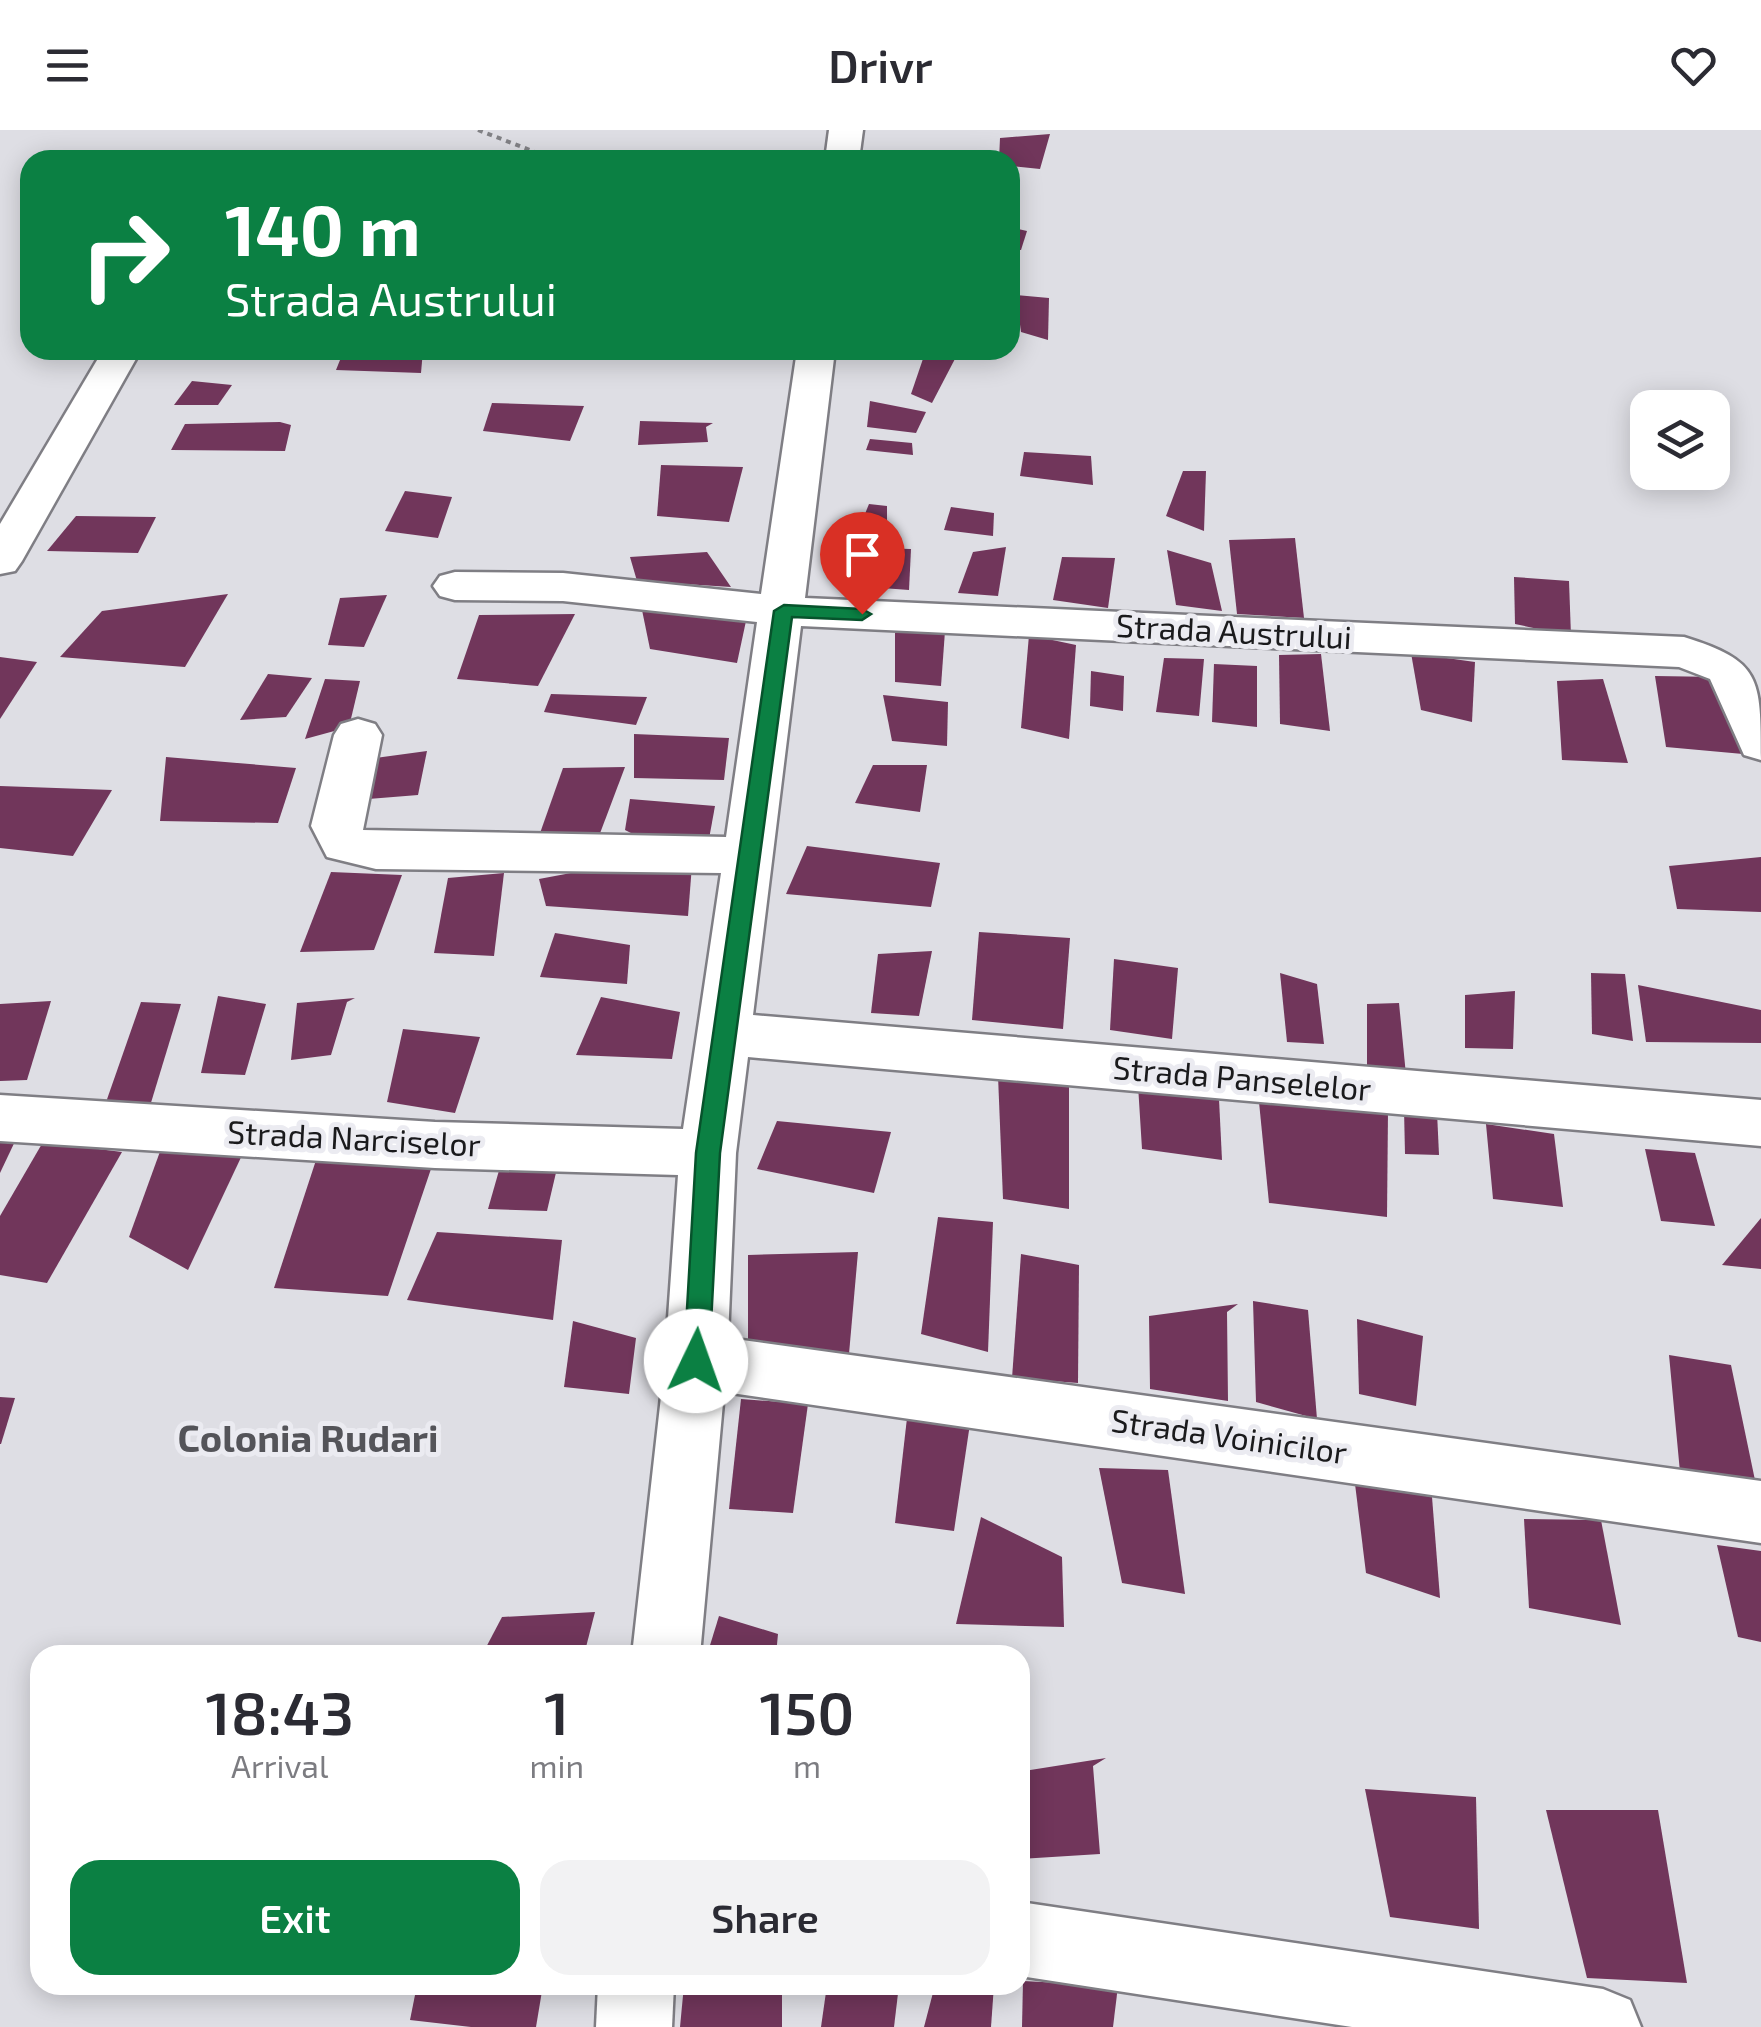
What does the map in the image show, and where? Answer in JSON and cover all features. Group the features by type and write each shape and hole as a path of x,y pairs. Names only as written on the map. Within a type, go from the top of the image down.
{"street":[{"path":"0,561 116,360"},
{"path":"667,1645 696,1361 708,1153 815,360"},
{"name":"Strada Austrului","path":"454,586 562,588 784,611 1684,652 1728,669 1761,744"},
{"path":"358,735 336,826 345,844 376,851 749,856"},
{"name":"Strada Panselelor","path":"723,1034 1761,1123"},
{"name":"Strada Narciselor","path":"0,1118 435,1144 708,1153"},
{"name":"Strada Voinicilor","path":"696,1361 1761,1512"},
{"path":"1030,1941 1603,2027"},
{"path":"634,2027 636,1995"}],"path":[{"path":"478,130 530,150"}],"building":[{"path":"1050,134 1040,169 1020,167 1020,150 999,150 1000,138"},
{"path":"1020,229 1027,231 1020,250"},
{"path":"1020,295 1049,298 1048,340 1021,332"},
{"path":"340,360 422,360 421,373 336,370"},
{"path":"923,360 954,360 932,403 911,394"},
{"path":"192,381 232,385 218,405 174,405"},
{"path":"870,401 926,412 916,433 867,427"},
{"path":"492,403 584,406 570,441 483,431"},
{"path":"640,421 713,423 706,427 708,442 638,445"},
{"path":"185,424 291,425 285,451 171,450"},
{"path":"870,439 912,443 913,455 866,450"},
{"path":"1024,452 1091,456 1093,485 1020,476"},
{"path":"661,465 743,467 729,522 657,516"},
{"path":"1183,471 1206,471 1204,531 1166,516"},
{"path":"405,491 452,497 438,538 385,531"},
{"path":"869,504 887,506 887,533 858,531"},
{"path":"951,507 994,513 993,536 944,530"},
{"path":"76,516 156,517 138,553 47,551"},
{"path":"1295,538 1304,618 1237,614 1229,540"},
{"path":"1006,547 998,596 958,593 973,552"},
{"path":"873,548 911,549 909,590 855,586"},
{"path":"1167,550 1211,563 1222,611 1176,605"},
{"path":"707,552 731,587 637,581 630,557"},
{"path":"1062,557 1115,558 1108,608 1053,600"},
{"path":"1514,577 1569,581 1571,636 1515,624"},
{"path":"228,594 185,667 60,657 102,611"},
{"path":"387,595 364,647 328,645 340,598"},
{"path":"642,610 746,621 737,663 650,649"},
{"path":"575,614 538,686 457,679 479,615"},
{"path":"945,631 941,686 895,682 895,633"},
{"path":"1029,635 1076,645 1069,739 1021,728"},
{"path":"1411,653 1475,662 1472,722 1421,710"},
{"path":"1321,654 1330,731 1280,724 1279,655"},
{"path":"0,657 37,662 0,719"},
{"path":"1164,658 1204,659 1199,716 1156,712"},
{"path":"1214,664 1257,666 1257,727 1212,722"},
{"path":"1091,671 1124,676 1123,711 1090,706"},
{"path":"268,674 312,678 286,717 240,720"},
{"path":"1655,676 1719,677 1743,754 1666,747"},
{"path":"325,679 360,681 349,727 305,739"},
{"path":"1603,679 1628,763 1562,760 1557,681"},
{"path":"551,694 647,697 636,725 544,712"},
{"path":"883,695 948,702 947,746 892,741"},
{"path":"634,734 729,738 724,780 634,778"},
{"path":"427,751 418,795 356,800 368,759"},
{"path":"166,757 296,768 278,823 160,821"},
{"path":"873,765 927,765 920,812 855,803"},
{"path":"625,767 599,836 539,836 563,768"},
{"path":"0,786 112,790 73,856 0,848"},
{"path":"630,799 715,806 709,839 672,854 625,830"},
{"path":"807,846 940,863 931,907 786,894"},
{"path":"672,854 692,865 688,916 546,906 539,879"},
{"path":"1761,857 1761,912 1677,909 1669,866"},
{"path":"331,872 402,875 374,950 300,952"},
{"path":"504,873 494,956 434,953 448,878"},
{"path":"979,932 1070,938 1063,1029 972,1020"},
{"path":"555,933 630,945 627,984 540,977"},
{"path":"932,951 919,1016 871,1013 878,954"},
{"path":"1114,959 1178,968 1172,1039 1110,1030"},
{"path":"1280,973 1317,984 1324,1044 1287,1042"},
{"path":"1591,973 1625,974 1633,1041 1592,1034"},
{"path":"1638,985 1761,1010 1761,1043 1646,1042"},
{"path":"1515,991 1513,1049 1465,1048 1465,995"},
{"path":"218,996 266,1004 245,1075 201,1073"},
{"path":"601,997 680,1012 672,1059 576,1055"},
{"path":"355,998 347,1002 331,1055 291,1060 297,1003"},
{"path":"51,1001 27,1080 0,1081 0,1004"},
{"path":"141,1002 181,1004 150,1106 105,1105"},
{"path":"1399,1003 1406,1075 1367,1070 1367,1004"},
{"path":"403,1029 480,1037 455,1113 387,1102"},
{"path":"998,1076 1069,1083 1069,1209 1003,1199"},
{"path":"1138,1085 1219,1099 1222,1160 1142,1149"},
{"path":"1259,1102 1388,1111 1387,1217 1269,1203"},
{"path":"1404,1109 1437,1112 1439,1155 1405,1154"},
{"path":"777,1121 891,1132 874,1193 757,1169"},
{"path":"1486,1124 1554,1134 1563,1207 1493,1199"},
{"path":"18,1135 0,1173 0,1140"},
{"path":"166,1135 244,1151 188,1270 129,1237"},
{"path":"43,1142 122,1152 47,1283 0,1275 0,1216"},
{"path":"320,1148 433,1163 388,1296 274,1288"},
{"path":"1645,1149 1695,1153 1715,1226 1661,1221"},
{"path":"558,1164 547,1211 488,1209 500,1167"},
{"path":"938,1217 993,1222 988,1352 921,1334"},
{"path":"1761,1218 1761,1269 1722,1265"},
{"path":"437,1232 562,1240 553,1320 407,1300"},
{"path":"858,1252 849,1354 748,1340 748,1255"},
{"path":"1021,1254 1079,1265 1078,1383 1012,1378"},
{"path":"1253,1301 1308,1310 1317,1419 1256,1402"},
{"path":"1238,1304 1227,1312 1228,1401 1150,1389 1149,1316"},
{"path":"1357,1319 1423,1336 1416,1406 1359,1394"},
{"path":"573,1321 636,1338 629,1394 564,1387"},
{"path":"1669,1355 1731,1365 1756,1485 1680,1472"},
{"path":"0,1397 15,1398 1,1444 0,1444"},
{"path":"741,1399 808,1404 793,1513 729,1509"},
{"path":"971,1417 954,1531 895,1523 907,1418"},
{"path":"1099,1468 1168,1470 1185,1594 1122,1583"},
{"path":"1355,1484 1432,1497 1440,1598 1366,1573"},
{"path":"981,1517 1062,1557 1064,1627 956,1624"},
{"path":"1524,1519 1601,1520 1621,1625 1529,1608"},
{"path":"1717,1545 1761,1551 1761,1642 1738,1637"},
{"path":"595,1612 587,1645 487,1645 502,1617"},
{"path":"719,1616 778,1634 777,1645 710,1645"},
{"path":"1106,1758 1093,1766 1100,1854 1030,1858 1030,1770"},
{"path":"1365,1789 1476,1797 1479,1929 1390,1917"},
{"path":"1546,1810 1658,1810 1687,1983 1587,1978"},
{"path":"1030,1981 1118,1986 1113,2027 1022,2027 1023,1995 1030,1995"},
{"path":"415,1995 541,1995 536,2027 471,2027 410,2020"},
{"path":"683,1995 782,1995 782,2027 680,2027"},
{"path":"826,1995 898,1995 894,2027 821,2027"},
{"path":"932,1995 993,1995 991,2027 924,2027"}],"district":[{"name":"Colonia Rudari","path":"308,1439"}],"route":[{"path":"696,1361 708,1153 784,611 862,614"}]}
